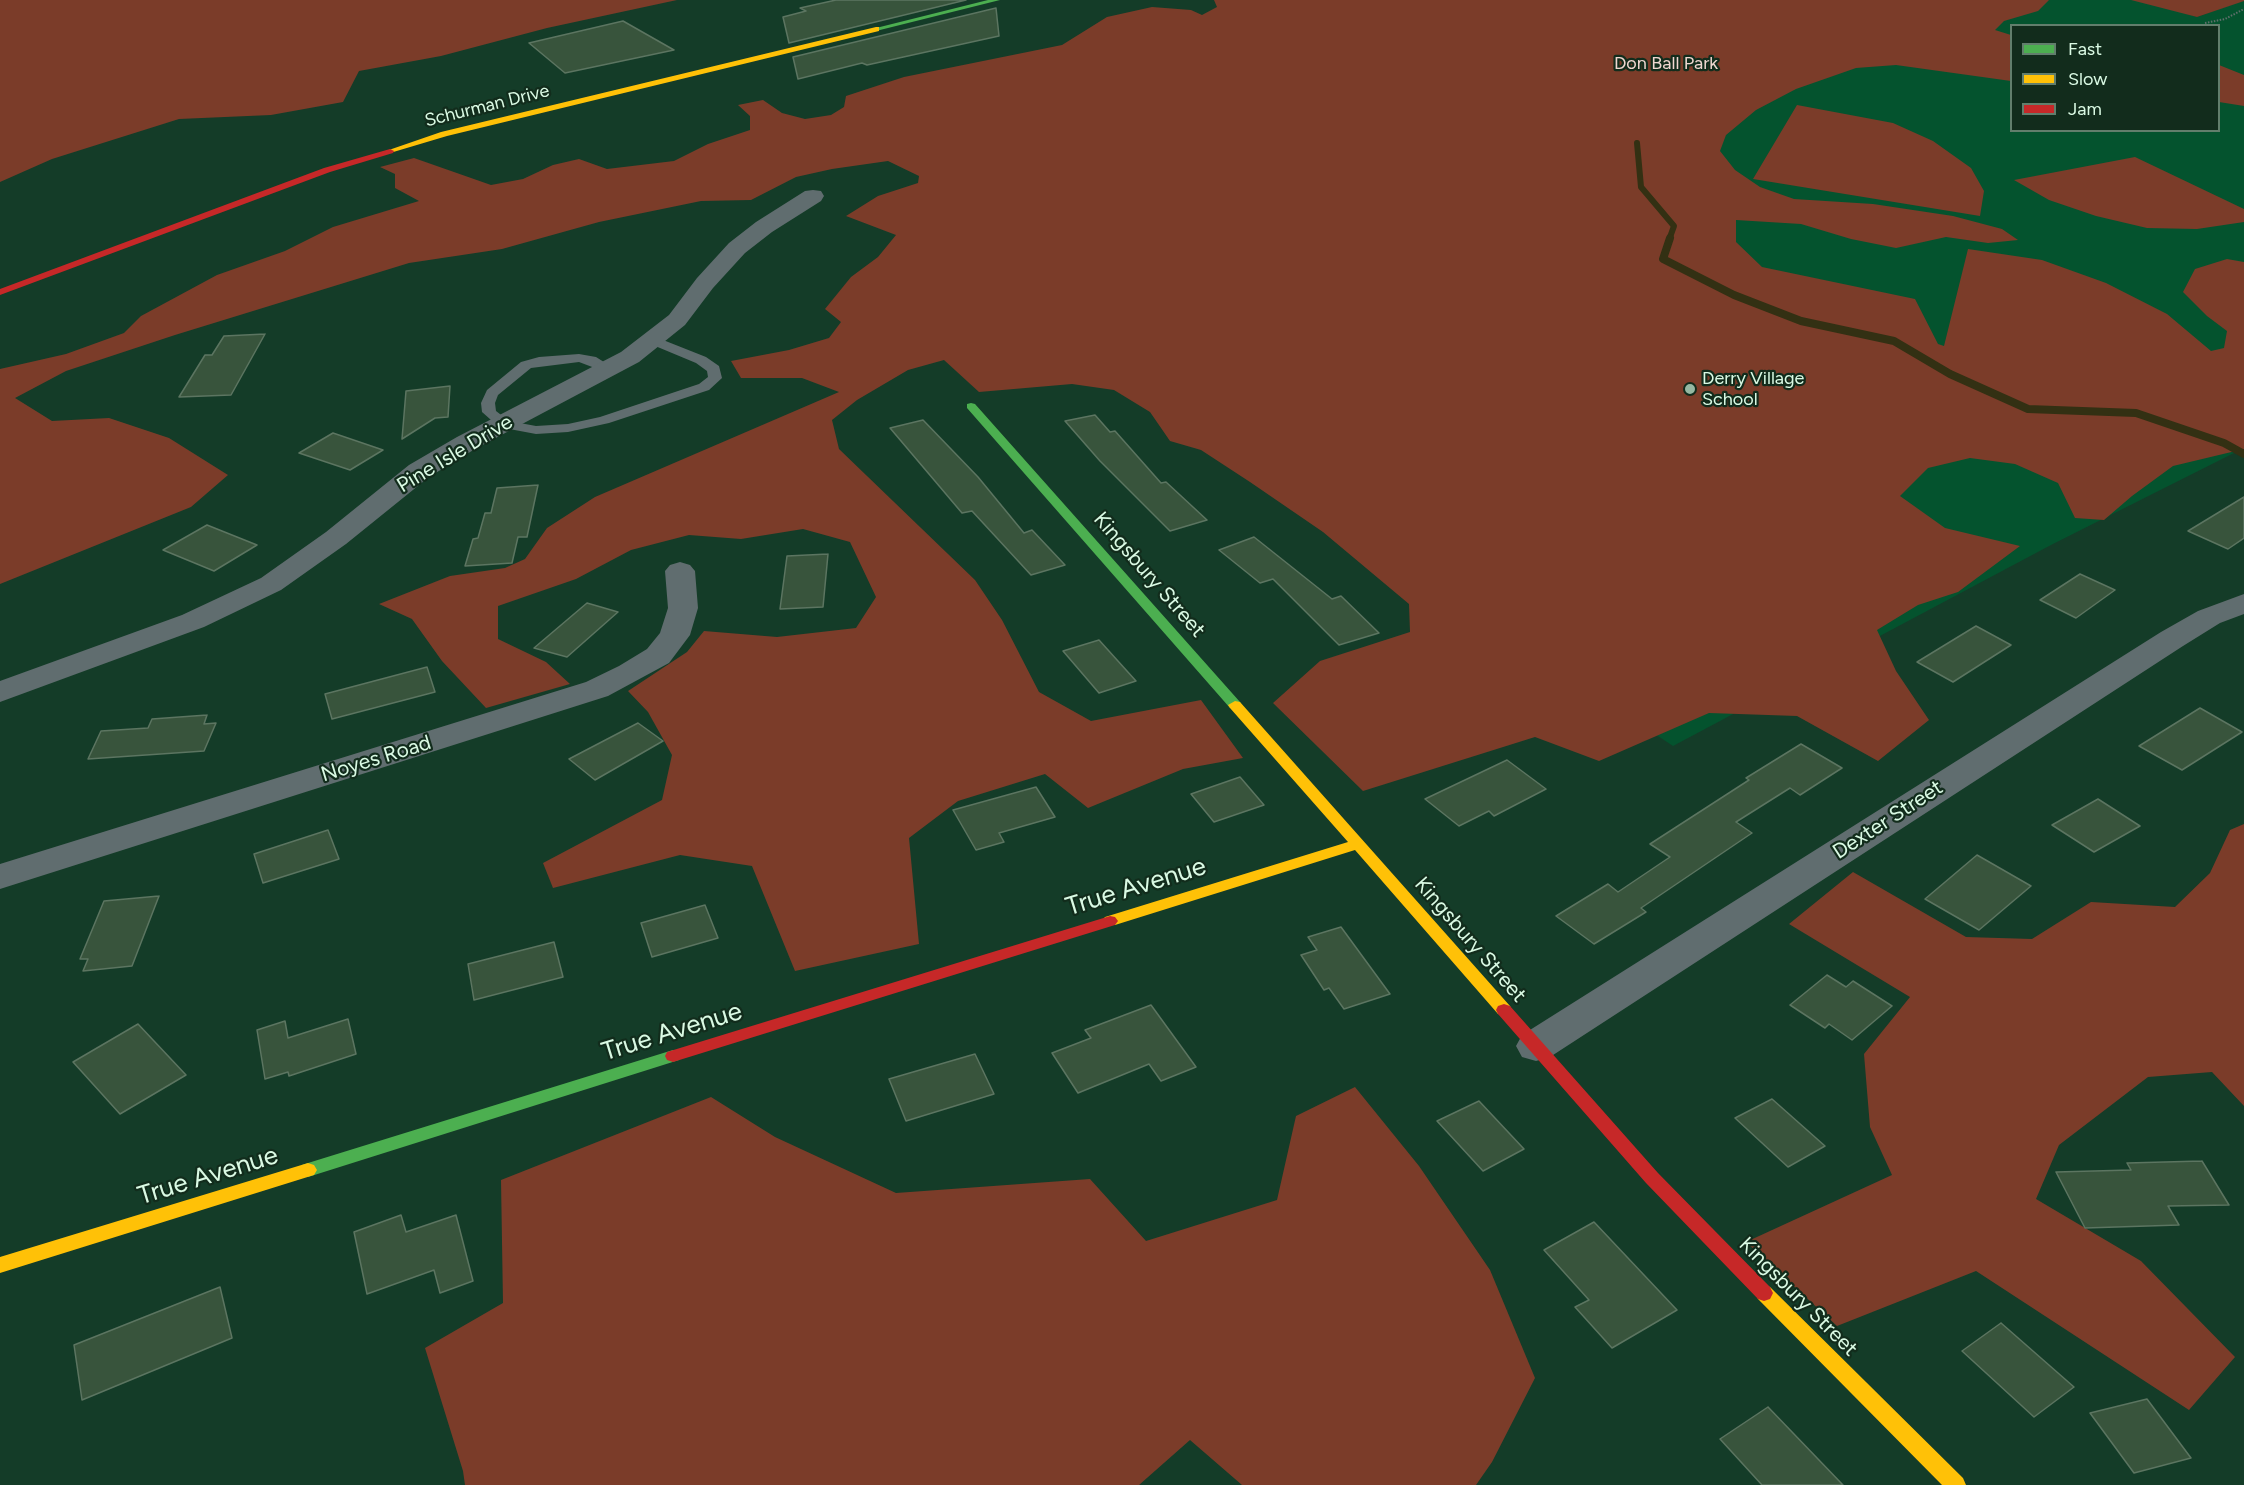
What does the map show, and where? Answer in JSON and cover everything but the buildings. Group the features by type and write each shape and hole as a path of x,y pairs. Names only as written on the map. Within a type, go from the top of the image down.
{"street":[{"name":"Schurman Drive","path":"0,292 61,272 327,170 444,134 997,0"},
{"name":"Pine Isle Drive","path":"0,692 141,642 230,605 271,584 336,538 419,471 630,357 677,320 705,283 737,248 764,227 813,196"},
{"name":"Kingsbury Street","path":"971,406 1652,1178 1725,1255 1956,1485"},
{"name":"Noyes Road","path":"0,877 597,689 658,656 675,635 683,608 680,571"},
{"name":"Dexter Street","path":"1536,1046 2172,639 2209,616 2244,603"},
{"name":"True Avenue","path":"0,1265 1358,844"}],"lane":[{"path":"608,369 591,360 579,358 539,361 526,365 492,393 488,403 489,412 504,424 536,430 568,428 604,420 704,387 715,378 714,369 701,360 653,340"}],"path":[{"path":"2205,23 2225,19 2244,9"}],"shaded area":[{"name":"Derry Village School","path":"2040,0 2144,0 2197,17 2244,0 2244,446 2051,545 1673,746 1288,491 1530,181"}],"green space":[{"path":"0,0 677,0 547,28 441,56 359,71 343,102 271,115 179,119 52,159 0,182"},
{"name":"Don Ball Park","path":"1214,0 2049,0 2038,11 2004,21 1995,30 2010,35 2010,81 1896,65 1856,68 1796,89 1756,110 1726,135 1720,151 1735,170 1760,187 1794,199 1873,204 1953,216 2002,229 2018,240 1988,243 1946,237 1896,248 1851,239 1801,224 1736,220 1736,242 1762,267 1915,299 1938,344 1944,346 1968,249 2042,260 2106,283 2167,314 2211,351 2224,348 2227,331 2207,316 2183,292 2195,269 2227,259 2244,262 2244,449 2173,466 2104,520 2075,518 2058,483 2015,464 1970,458 1928,468 1900,496 1945,528 2020,546 1958,592 1918,605 1877,630 1896,671 1929,720 1878,761 1797,716 1709,713 1599,761 1535,737 1363,791 1273,703 1320,661 1410,632 1409,604 1323,532 1250,482 1201,450 1170,441 1150,412 1114,390 1072,384 979,392 944,360 908,370 857,400 832,420 839,449 975,580 1002,620 1039,692 1091,721 1201,700 1243,758 1183,769 1088,808 1045,774 958,801 909,838 919,944 795,971 752,866 680,855 553,888 543,863 662,800 672,755 648,712 628,691 687,652 704,631 777,637 856,628 876,597 850,542 803,529 741,539 689,535 631,550 576,579 498,606 498,639 546,662 570,684 486,708 442,661 412,619 379,604 450,576 505,568 525,559 547,528 595,497 839,392 802,378 741,378 731,361 789,350 829,338 841,322 825,309 851,277 878,257 896,235 846,216 878,196 918,183 919,176 888,161 832,169 796,177 751,200 701,201 599,222 502,249 409,263 66,371 15,398 52,421 109,418 169,438 228,475 191,507 0,584 0,369 66,354 124,333 141,316 217,275 285,251 333,227 419,201 395,188 395,174 380,167 414,158 491,185 523,179 553,165 579,159 607,169 674,161 708,144 750,130 750,116 738,105 763,100 782,113 805,119 831,115 844,107 846,96 904,77 1062,45 1107,17 1152,7 1191,10 1202,15 1217,7"},
{"path":"2131,0 2244,0 2244,1 2197,17"},
{"path":"2220,65 2244,75 2244,106 2220,102"},
{"path":"1797,105 1893,123 1933,141 1971,168 1984,191 1980,216 1753,179"},
{"path":"2135,157 2244,209 2244,222 2197,229 2147,228 2096,216 2049,200 2014,180"},
{"path":"2244,824 2244,1106 2212,1072 2148,1077 2059,1145 2036,1199 2141,1261 2235,1357 2189,1410 1976,1271 1837,1326 1746,1242 1892,1175 1870,1127 1864,1054 1910,997 1789,924 1853,872 1966,937 2032,939 2091,902 2175,907 2210,873 2230,830"},
{"path":"1355,1087 1419,1166 1490,1270 1535,1378 1492,1462 1476,1485 1242,1485 1190,1440 1139,1485 465,1485 463,1471 425,1348 503,1303 501,1180 711,1097 775,1137 896,1193 1090,1179 1146,1241 1277,1200 1296,1116"}],"waterway":[{"path":"1637,143 1641,187 1674,226 1669,240"},
{"path":"1670,238 1663,259 1734,295 1801,321 1894,341 1950,374 2028,409 2136,413 2224,443 2244,454"}],"traffic: fast":[{"path":"876,29 997,0"},
{"path":"971,406 1235,705"},
{"path":"308,1170 673,1056"}],"traffic: slow":[{"path":"390,151 444,134 876,29"},
{"path":"1235,705 1504,1010"},
{"path":"1110,921 1358,844"},
{"path":"0,1265 308,1170"},
{"path":"1764,1293 1956,1485"}],"traffic: jam":[{"path":"0,292 327,170 390,151"},
{"path":"673,1056 1110,921"},
{"path":"1504,1010 1652,1178 1764,1293"}],"place":[{"name":"Derry Village School","path":"1690,389"}]}
